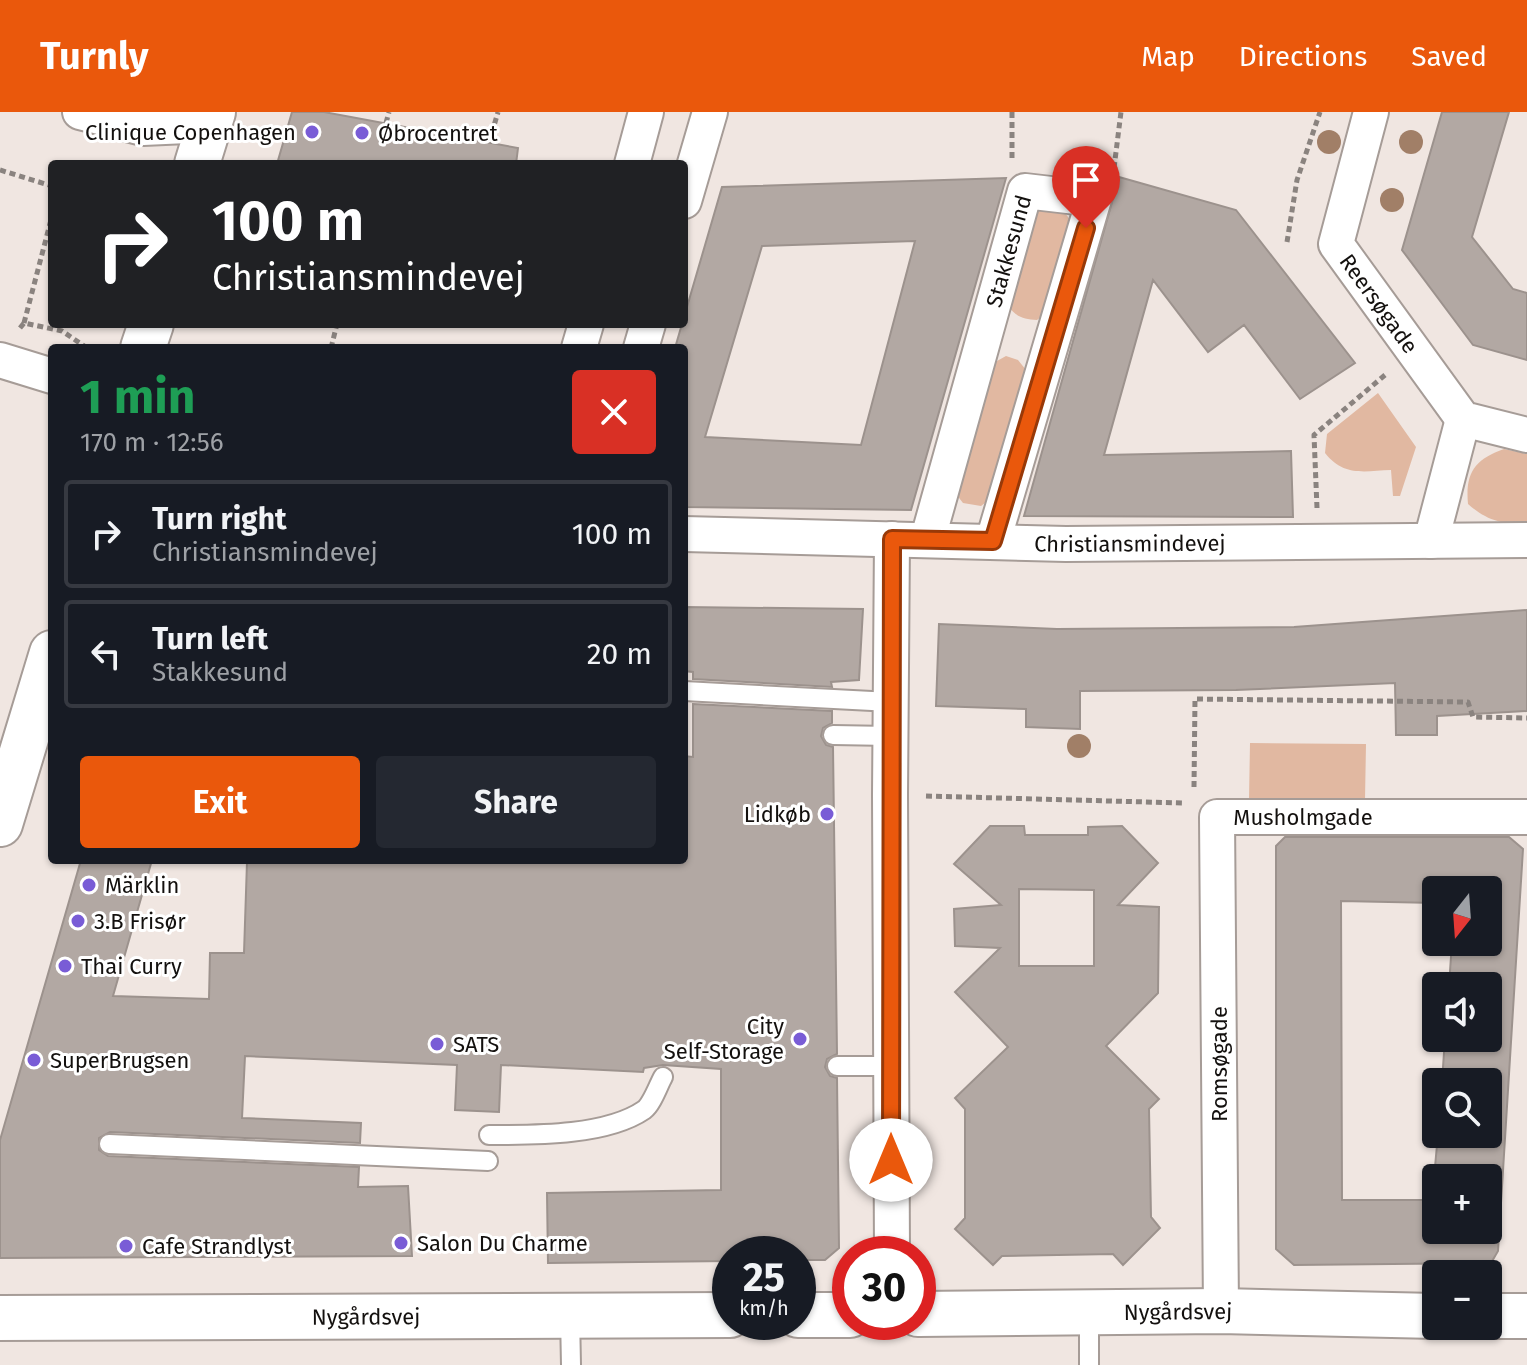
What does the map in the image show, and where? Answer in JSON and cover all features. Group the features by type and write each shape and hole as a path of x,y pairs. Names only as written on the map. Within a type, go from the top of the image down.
{"street":[{"path":"80,112 143,128 206,134"},
{"path":"633,160 646,112"},
{"path":"688,187 710,112"},
{"name":"Reersøgade","path":"1371,112 1336,244 1463,419"},
{"name":"Stakkesund","path":"928,538 1025,191 1094,199"},
{"path":"993,541 1094,199"},
{"path":"0,360 48,375"},
{"path":"1431,541 1463,419 1527,435"},
{"name":"Christiansmindevej","path":"688,534 1316,544 1527,540"},
{"path":"892,539 892,1236"},
{"path":"0,824 11,749 48,662"},
{"name":"Musholmgade","path":"1206,810 1527,817"},
{"name":"Romsøgade","path":"1206,810 1221,1311"},
{"name":"Nygårdsvej","path":"936,1314 1221,1311 1422,1316"},
{"name":"Nygårdsvej","path":"0,1318 712,1315"},
{"path":"1502,1316 1527,1316"}],"lane":[{"path":"688,691 891,702"},
{"path":"833,735 890,736"},
{"path":"837,1066 891,1066"},
{"path":"489,1135 531,1135 598,1128 646,1109 663,1077"},
{"path":"109,1144 488,1161"},
{"path":"1089,1312 1089,1365"},
{"path":"570,1316 571,1365"}],"path":[{"path":"386,123 389,112"},
{"path":"489,143 498,112"},
{"path":"1094,199 1113,174 1121,112"},
{"path":"1287,242 1297,180 1320,112"},
{"path":"0,170 48,185"},
{"path":"24,323 48,231"},
{"path":"1316,544 1314,435 1415,353"},
{"path":"890,795 1206,810 1195,699 1468,702 1473,717 1527,718"}],"shaded area":[{"path":"1045,207 1062,211 1072,224 1049,311 1037,320 1028,319 1014,313 1008,306 1034,215"},
{"path":"1006,356 1018,360 1026,370 994,496 981,506 963,503 956,494 988,366"},
{"path":"1378,393 1416,447 1400,496 1393,496 1391,470 1347,469 1325,453 1327,434"},
{"path":"1504,449 1527,454 1527,525 1496,520 1468,504 1468,484 1474,469 1486,457"},
{"path":"1250,743 1366,744 1365,800 1249,800"}],"building":[{"name":"Øbrocentret","path":"292,112 324,112 518,148 516,160 278,160"},
{"path":"1442,112 1509,112 1472,237 1513,289 1527,293 1527,360 1473,345 1402,250"},
{"path":"1119,177 1236,210 1355,363 1300,399 1244,325 1208,352 1153,280 1104,455 1291,451 1293,517 1024,516"},
{"path":"1006,178 911,510 688,507 688,344 676,344 681,328 688,328 688,303 722,187","holes":["915,241 861,445 705,437 762,246"]},
{"path":"688,607 863,609 859,680 831,682 832,687 693,679 693,672 688,671"},
{"path":"1527,610 1527,711 1437,716 1437,735 1396,735 1395,683 1236,690 1080,691 1080,729 1026,727 1026,709 936,706 939,624 1057,629 1294,627"},
{"path":"693,704 832,711 832,723 823,728 821,736 826,745 833,747 837,1054 827,1059 825,1067 830,1076 837,1078 839,1236 832,1236 832,1254 825,1260 816,1260 816,1236 712,1236 712,1261 548,1263 547,1193 721,1190 721,1069 663,1065 644,1068 643,1072 501,1065 499,1112 455,1110 457,1065 245,1056 242,1118 361,1123 360,1143 110,1132 99,1138 99,1150 108,1156 359,1167 358,1187 408,1186 412,1256 0,1258 0,1140 80,864 151,864 113,996 209,999 210,953 244,953 247,864 688,864 688,756 693,757"},
{"path":"990,826 1024,826 1025,835 1088,835 1088,827 1122,826 1158,863 1118,905 1159,907 1158,993 1106,1046 1159,1099 1149,1109 1151,1217 1160,1228 1123,1265 1113,1254 1002,1256 993,1265 955,1229 965,1218 965,1109 955,1098 1008,1047 955,992 1000,948 955,946 954,909 1001,905 954,864","holes":["1019,889 1094,890 1094,966 1019,966"]},
{"path":"1285,837 1509,837 1523,849 1502,1187 1502,1164 1435,1164 1437,1148 1502,1148 1502,1068 1443,1068 1444,1052 1502,1052 1502,972 1450,972 1451,956 1502,956 1502,876 1422,876 1422,903 1341,901 1342,1200 1422,1200 1422,1244 1498,1244 1498,1251 1493,1260 1294,1265 1276,1249 1276,846"}],"place":[{"name":"Clinique Copenhagen","path":"312,132"},
{"name":"Øbrocentret","path":"362,133"},
{"name":"Lidkøb","path":"827,814"},
{"name":"Märklin","path":"89,885"},
{"name":"3.B Frisør","path":"78,921"},
{"name":"Thai Curry","path":"65,966"},
{"name":"City Self-Storage","path":"800,1039"},
{"name":"SATS","path":"437,1044"},
{"name":"SuperBrugsen","path":"34,1060"},
{"name":"Salon Du Charme","path":"401,1243"},
{"name":"Cafe Strandlyst","path":"126,1246"}],"route":[{"path":"891,1160 892,539 993,541 1086,228"}]}
